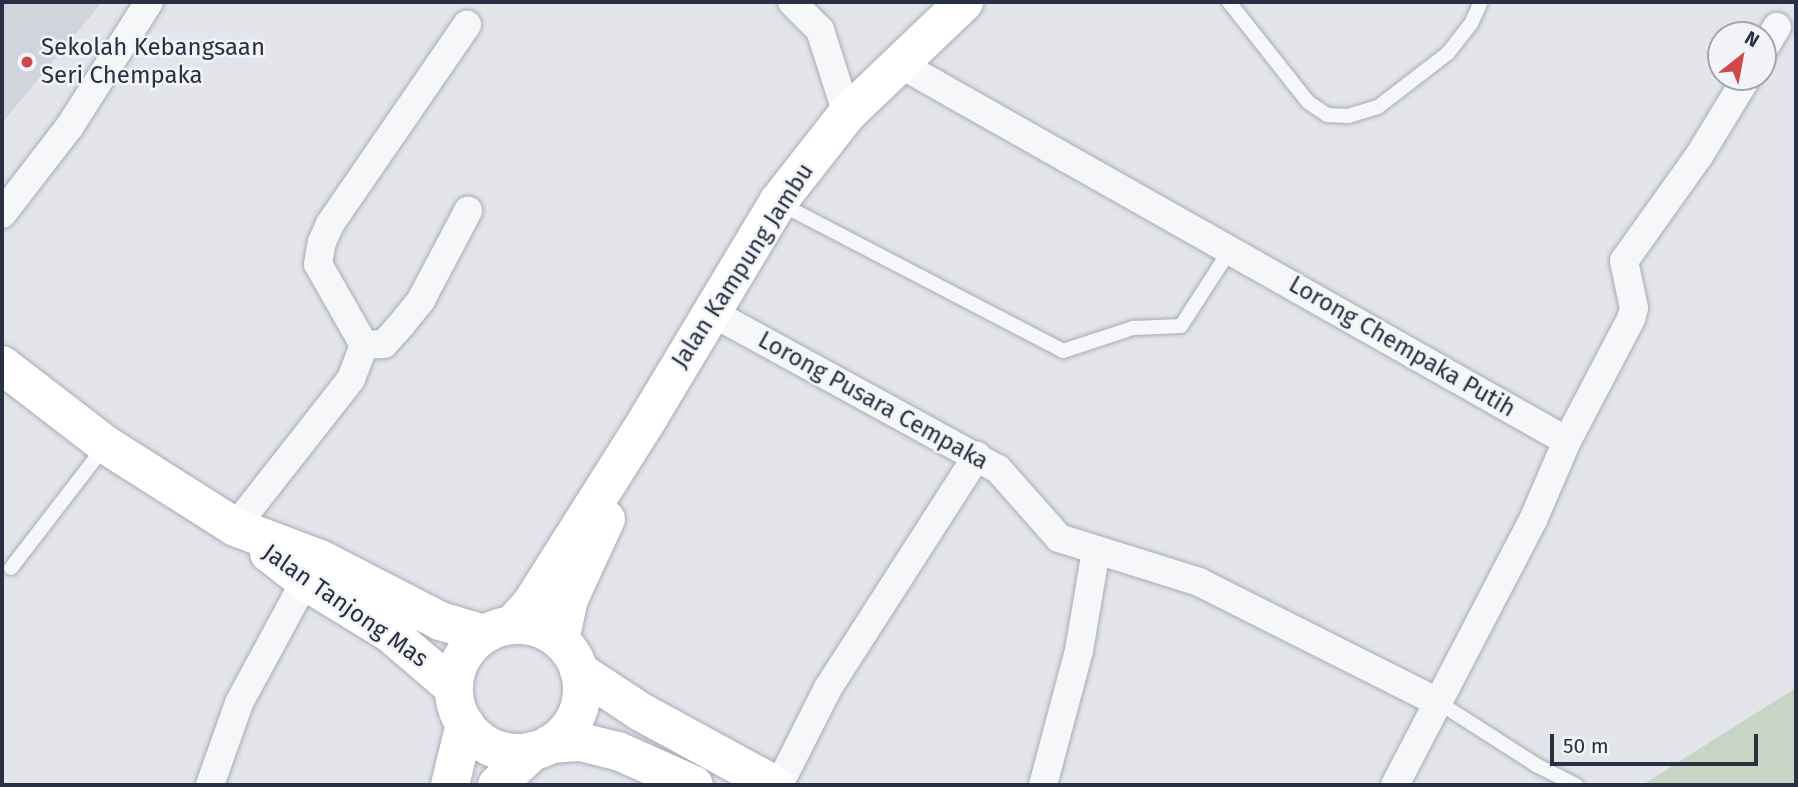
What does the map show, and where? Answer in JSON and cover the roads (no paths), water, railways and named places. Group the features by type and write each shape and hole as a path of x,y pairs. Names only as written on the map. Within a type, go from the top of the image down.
{"main road":[{"name":"Jalan Kampung Jambu","path":"498,629 531,604 649,417 709,311 778,202 847,114 964,2"},
{"path":"2,365 106,445 235,527 320,559 440,621 498,629 537,629 641,712 777,785"},
{"name":"Jalan Kampung Jambu","path":"570,656 569,599 649,417"},
{"name":"Jalan Tanjong Mas","path":"235,527 305,582 390,633 453,687"},
{"path":"450,785 465,724 453,687 468,648 498,629"},
{"path":"497,785 577,712 570,656"},
{"path":"465,724 495,748 541,747 581,742 618,751 694,785"}],"street":[{"path":"2,214 70,126 149,2"},
{"path":"792,2 820,30 847,114"},
{"path":"364,345 318,264 322,243 360,179 467,25"},
{"name":"Lorong Chempaka Putih","path":"900,64 1567,441"},
{"path":"1395,785 1533,520 1567,441 1631,319 1634,308 1624,261 1699,156 1738,91"},
{"path":"364,345 384,344 414,309 468,211"},
{"name":"Lorong Pusara Cempaka","path":"709,311 998,469 1059,538 1199,582 1438,702"},
{"path":"235,527 351,379 364,345"},
{"path":"777,785 828,688 977,456"},
{"path":"1043,785 1079,651 1096,551"},
{"path":"210,785 239,703 305,582"}],"lane":[{"path":"1228,2 1308,102 1326,115 1348,116 1378,107 1448,53 1471,24 1481,2"},
{"path":"778,202 1057,351 1133,328 1181,326 1230,250"},
{"path":"10,568 106,445"},
{"path":"1438,702 1536,765 1576,785"}],"place":[{"name":"Sekolah Kebangsaan Seri Chempaka","path":"27,62"}]}
